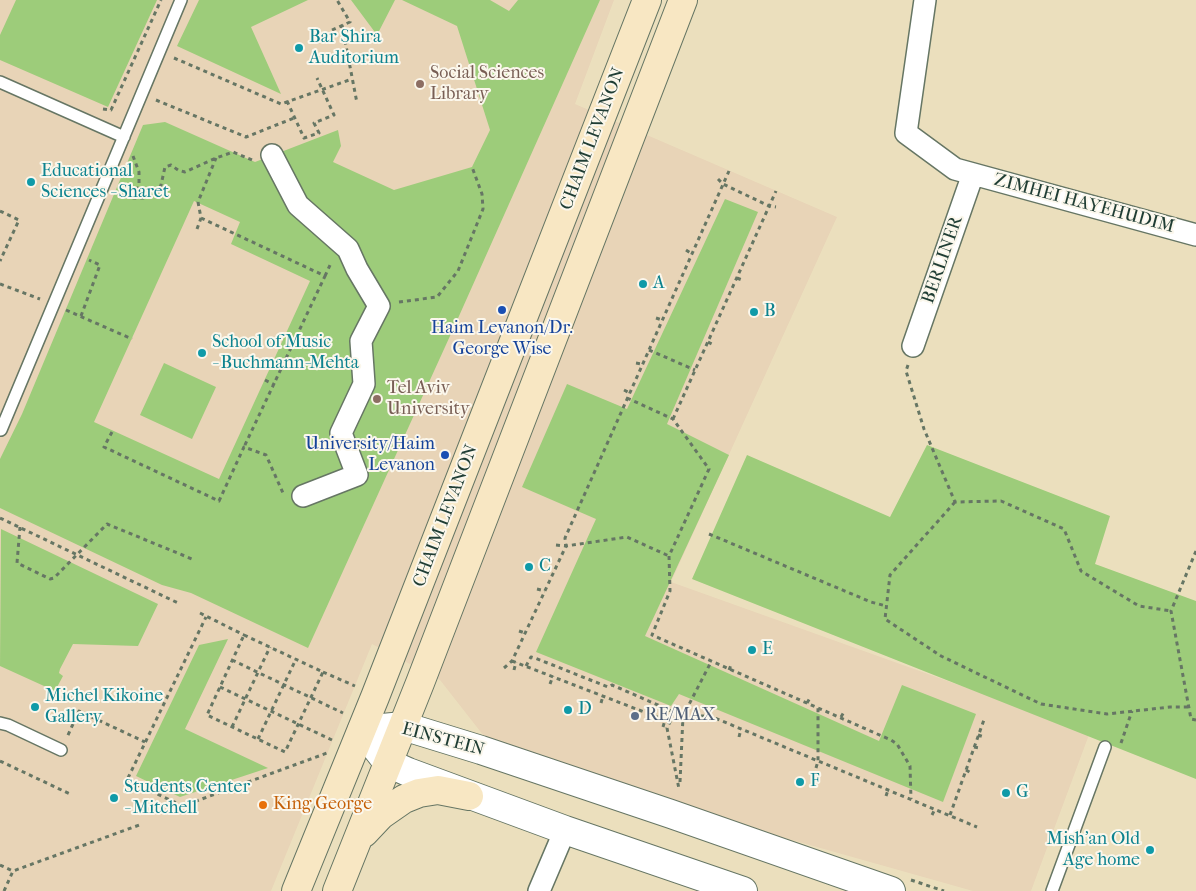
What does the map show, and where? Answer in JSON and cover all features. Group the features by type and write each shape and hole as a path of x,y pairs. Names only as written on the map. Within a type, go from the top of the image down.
{"main road":[{"name":"CHAIM LEVANON","path":"296,891 355,723 647,0"},
{"name":"CHAIM LEVANON","path":"337,891 403,726 683,0"},
{"path":"357,842 381,815 404,798 438,790 469,796"}],"street":[{"name":"ZIMHEI HAYEHUDIM","path":"925,0 906,133 956,168 973,174 1196,235"},
{"path":"272,155 298,205 348,249 378,306 361,341 364,384 341,432 357,475 302,496"},
{"name":"BERLINER","path":"913,346 973,174"},
{"name":"EINSTEIN","path":"355,723 403,726 481,750 890,891"},
{"name":"EINSTEIN","path":"355,723 388,763 469,796 743,891"},
{"path":"539,891 565,830"}],"lane":[{"path":"0,430 182,0"},
{"path":"0,82 124,137"},
{"path":"0,724 8,725 61,750"},
{"path":"1052,891 1105,747"}],"path":[{"path":"102,109 111,110 161,0"},
{"path":"332,30 350,22 337,0"},
{"path":"340,5 342,0"},
{"path":"342,25 357,103"},
{"path":"160,52 281,104 352,78"},
{"path":"287,101 304,138 319,133 314,123 334,115 317,78"},
{"path":"142,94 246,137 294,118"},
{"path":"124,137 139,172 139,185 134,198"},
{"path":"103,187 134,198 145,198 156,194 165,167 171,166 185,172 233,152"},
{"path":"197,228 201,218 198,202 216,158"},
{"path":"378,306 437,297 458,271 484,209 482,194 472,168"},
{"path":"504,668 513,659 566,546 565,538 729,170"},
{"path":"718,179 723,184 769,206 776,207"},
{"path":"673,419 689,390 695,370 776,190"},
{"path":"0,212 19,220 0,261"},
{"path":"112,432 104,447 219,501 325,276 201,218"},
{"path":"686,250 692,254"},
{"path":"75,254 100,264 81,316"},
{"path":"737,278 742,280"},
{"path":"0,284 53,304 132,339"},
{"path":"656,318 662,320"},
{"path":"708,342 712,344"},
{"path":"913,346 906,371 924,429 955,502"},
{"path":"649,350 695,370"},
{"path":"636,363 642,364"},
{"path":"265,380 275,385"},
{"path":"624,390 630,393"},
{"path":"627,398 673,419 709,469 669,556 670,591 652,635 728,670 882,735 897,744 910,766 911,799"},
{"path":"244,446 266,455 286,501 302,496"},
{"path":"1172,610 1139,606 1081,571 1064,529 1002,501 955,502 890,575 885,620 941,656 1041,704 1108,714 1170,707 1189,707"},
{"path":"0,518 178,603"},
{"path":"20,527 16,560 20,566 52,579 107,524 192,559"},
{"path":"709,534 871,602 886,606"},
{"path":"556,545 566,546 628,537 669,556"},
{"path":"1196,551 1172,610 1191,718 1196,720"},
{"path":"537,589 545,591"},
{"path":"200,613 360,689"},
{"path":"206,617 128,780 181,807 334,750"},
{"path":"519,631 524,633"},
{"path":"244,635 206,715 285,752 323,672"},
{"path":"232,727 270,647"},
{"path":"509,655 516,662 670,722 667,728 680,789 683,716 711,662"},
{"path":"526,666 531,657 608,687 612,685 683,716 710,716 977,826"},
{"path":"258,739 296,659"},
{"path":"232,660 311,698 355,723"},
{"path":"514,670 516,662"},
{"path":"728,670 731,664"},
{"path":"550,684 553,676"},
{"path":"220,687 338,742"},
{"path":"606,692 608,687"},
{"path":"600,703 603,696"},
{"path":"807,703 810,698"},
{"path":"816,768 818,761 818,708"},
{"path":"635,716 638,710"},
{"path":"61,750 79,711 145,742"},
{"path":"841,717 844,712"},
{"path":"950,815 984,717"},
{"path":"663,727 665,720"},
{"path":"739,737 741,729"},
{"path":"978,735 984,737"},
{"path":"974,747 980,748"},
{"path":"0,761 70,794"},
{"path":"966,770 971,773"},
{"path":"886,796 888,790"},
{"path":"932,815 935,809"},
{"path":"0,865 13,871 142,824"},
{"path":"4,891 13,871"}],"shaded area":[{"name":"Tel Aviv University","path":"0,0 614,0 575,104 837,217 671,582 1090,732 1031,891 973,891 636,796 487,740 440,680 372,644 271,891 0,891"}],"green space":[{"path":"16,0 157,0 108,107 0,60 0,35"},
{"path":"199,0 308,0 251,27 281,94 177,46"},
{"path":"351,0 395,0 377,35"},
{"path":"402,0 490,0 509,11 518,0 600,0 308,648 191,593 162,585 0,508 0,459 22,414 143,125 165,122 255,162 338,130 341,146 333,162 394,190 472,167 490,130 457,26","holes":["194,201 240,222 231,244 310,281 219,479 94,422"]},
{"path":"725,199 758,212 667,424 729,455 645,636 879,741 902,685 976,714 943,802 679,694 671,706 536,652 596,519 522,487 567,384 627,409"},
{"path":"164,363 216,387 192,439 140,415"},
{"path":"927,445 1110,516 1095,564 1196,601 1196,779 692,579 747,455 890,517"},
{"path":"1,529 158,604 138,646 73,644 60,669 59,673 63,676 55,691 0,666"},
{"path":"228,639 185,729 268,768 180,797 136,776 199,645"}],"place":[{"name":"Bar Shira Auditorium","path":"299,48"},
{"name":"Social Sciences Library","path":"420,84"},
{"name":"Educational Sciences - Sharet","path":"31,182"},
{"name":"A","path":"643,284"},
{"name":"Haim Levanon/Dr. George Wise","path":"502,310"},
{"name":"B","path":"754,312"},
{"name":"School of Music - Buchmann-Mehta","path":"202,353"},
{"name":"Tel Aviv University","path":"377,399"},
{"name":"University/Haim Levanon","path":"445,455"},
{"name":"C","path":"529,567"},
{"name":"E","path":"752,650"},
{"name":"Michel Kikoine Gallery","path":"35,707"},
{"name":"D","path":"568,710"},
{"name":"RE/MAX","path":"635,716"},
{"name":"F","path":"800,782"},
{"name":"G","path":"1006,793"},
{"name":"Students Center - Mitchell","path":"114,798"},
{"name":"King George","path":"263,805"},
{"name":"Mish'an Old Age home","path":"1150,850"}]}
